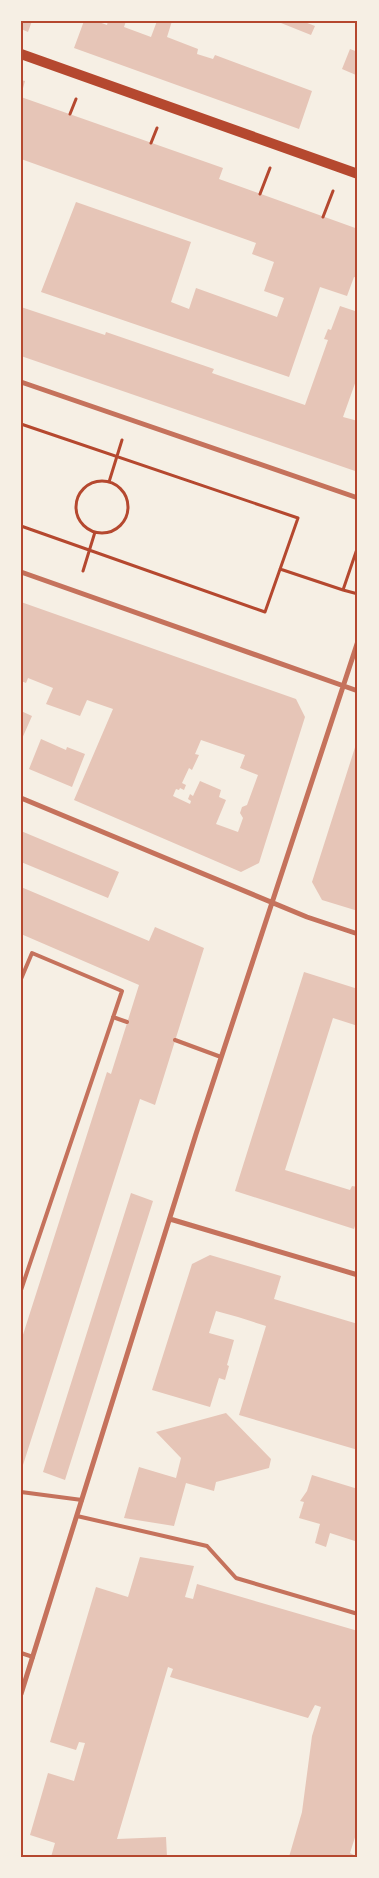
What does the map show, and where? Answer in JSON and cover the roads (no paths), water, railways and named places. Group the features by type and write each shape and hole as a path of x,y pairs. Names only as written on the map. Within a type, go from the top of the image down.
{"main road":[{"path":"21,54 358,174"}],"street":[{"path":"21,382 358,498"},
{"path":"21,572 358,691"},
{"path":"21,1694 170,1219 358,641"},
{"path":"21,798 306,917 358,934"},
{"path":"170,1219 358,1275"}],"lane":[{"path":"21,979 32,953 122,991 21,1290"},
{"path":"113,1017 127,1022"},
{"path":"175,1040 222,1057"},
{"path":"21,1492 82,1500"},
{"path":"77,1516 208,1546 236,1578 358,1614"},
{"path":"21,1653 33,1657"}]}
